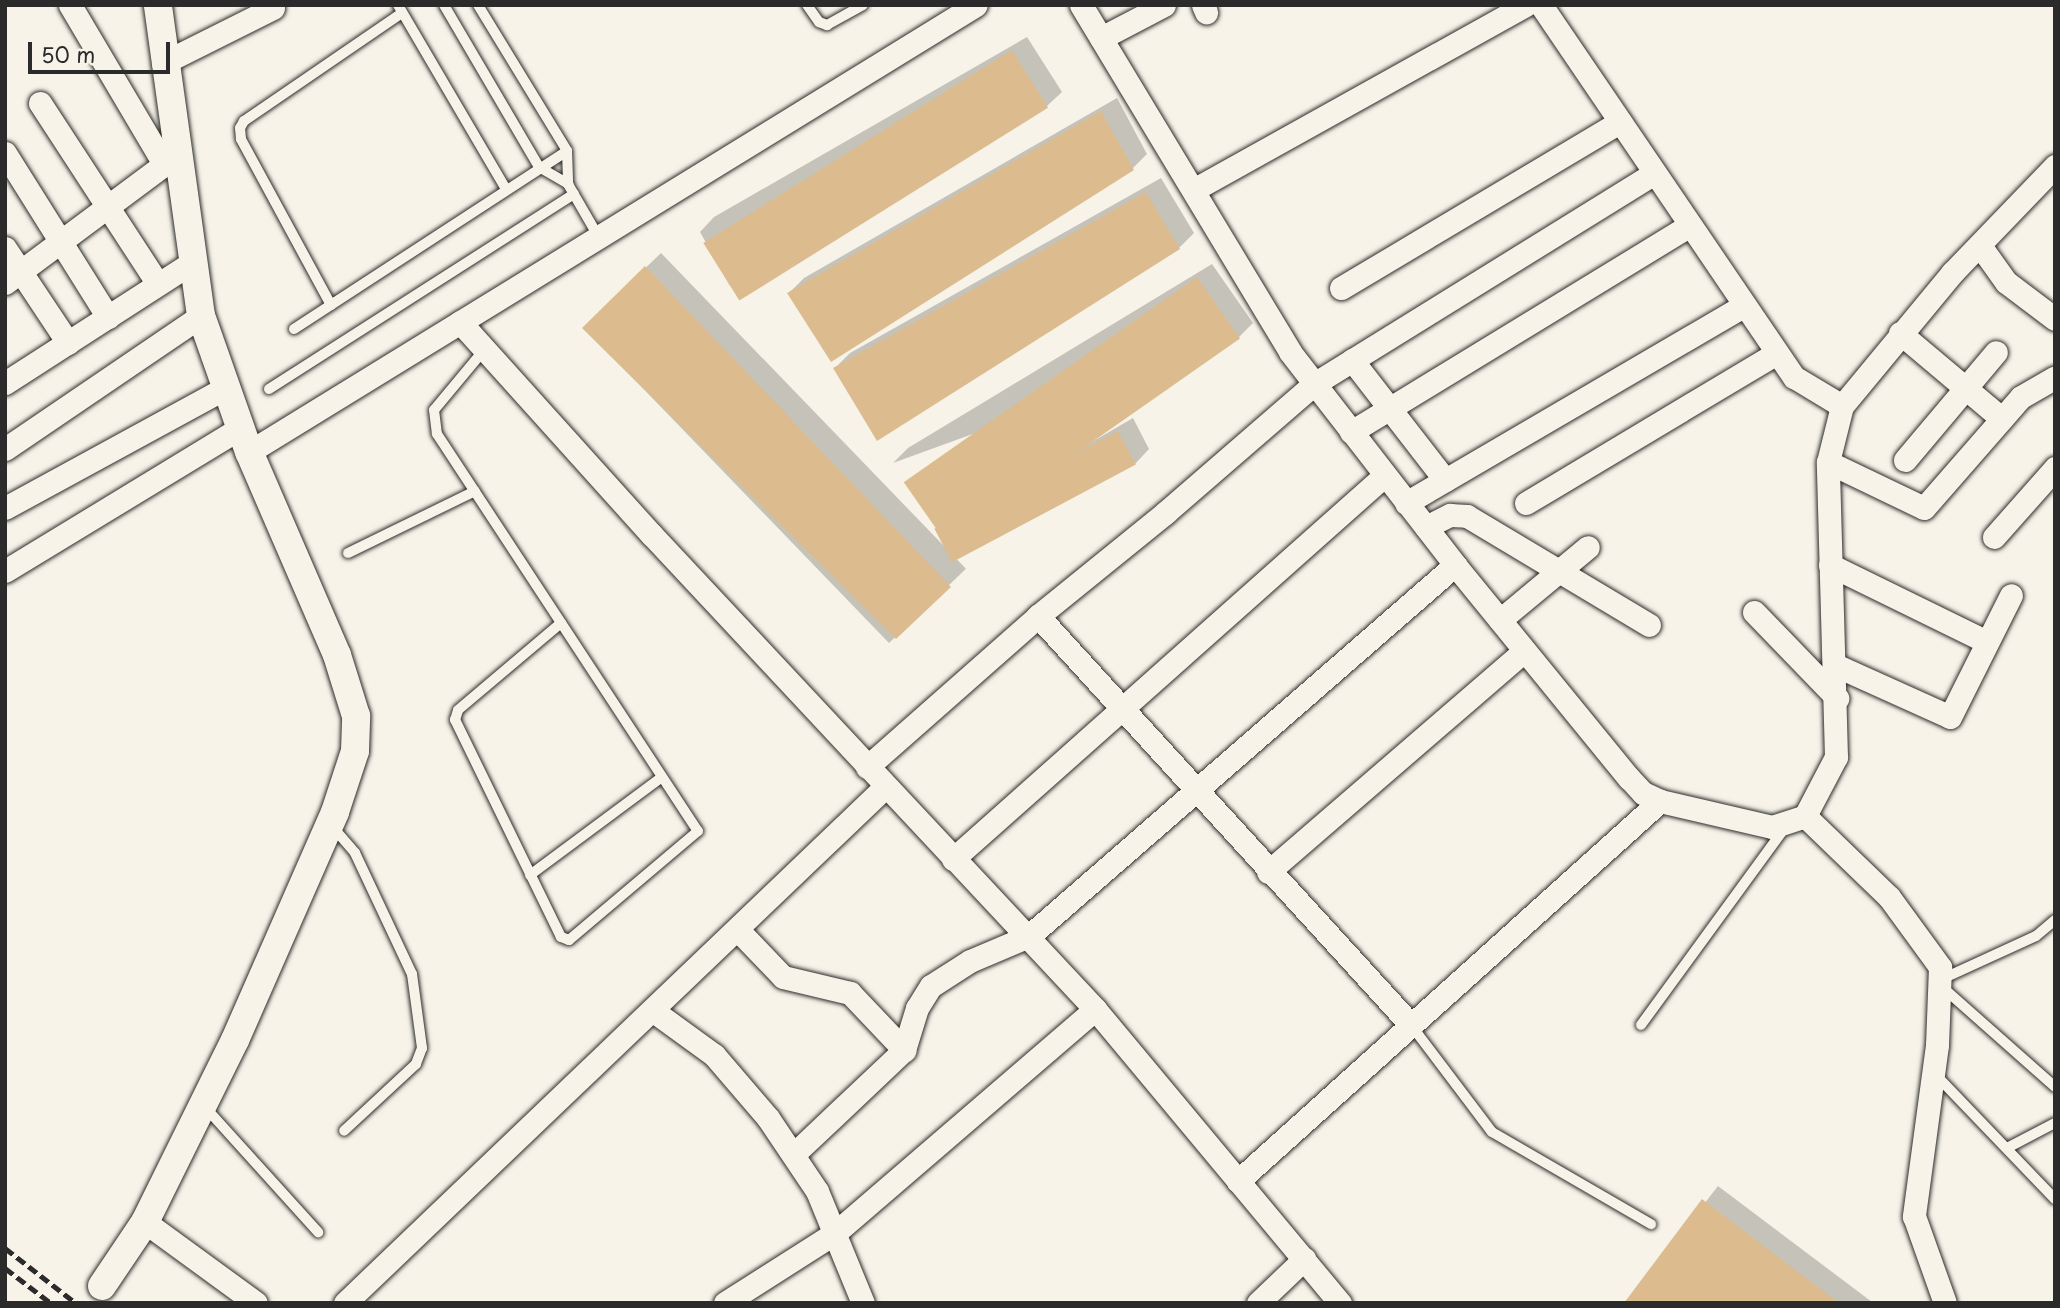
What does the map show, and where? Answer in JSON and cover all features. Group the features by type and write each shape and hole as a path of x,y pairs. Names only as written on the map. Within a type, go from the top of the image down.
{"street":[{"path":"70,5 171,159"},
{"path":"103,1286 145,1223 203,1104 330,824 355,751 356,716 337,654 244,440 201,316 194,261 171,159 158,5"},
{"path":"5,571 460,322 976,5"},
{"path":"1081,5 1195,189 1290,352 1455,565 1636,785 1660,801 1796,821 1889,897 1935,956 1942,982 1934,1072 1914,1216 1945,1303"},
{"path":"1101,38 1164,5"},
{"path":"1195,189 1526,5"},
{"path":"1541,5 1743,306 1794,377 1842,406"},
{"path":"163,63 273,8"},
{"path":"40,103 158,284"},
{"path":"1341,288 1620,122"},
{"path":"5,153 108,317"},
{"path":"13,277 171,159"},
{"path":"1796,821 1836,757 1828,462 1842,406 1900,334 2055,166"},
{"path":"867,767 1038,616 1166,513 1314,384 1654,173"},
{"path":"1352,432 1689,226"},
{"path":"1981,247 2006,282 2055,319"},
{"path":"5,248 13,277 68,343"},
{"path":"9,373 68,343 194,261"},
{"path":"1406,502 1743,306"},
{"path":"5,449 201,316"},
{"path":"460,322 885,787 1096,1009 1340,1303"},
{"path":"1900,334 2002,419"},
{"path":"1905,460 1996,352"},
{"path":"1526,503 1777,353"},
{"path":"1352,360 1445,480"},
{"path":"1828,462 1924,508 2021,397 2055,377"},
{"path":"5,508 225,388"},
{"path":"1994,537 2055,468"},
{"path":"953,859 1385,475"},
{"path":"1426,527 1450,515 1467,516 1649,625"},
{"path":"1500,620 1588,547"},
{"path":"794,1154 904,1050 917,1008 932,986 970,961 1029,936 1455,565"},
{"path":"1830,565 1987,642"},
{"path":"1835,666 1950,717 2011,595"},
{"path":"1754,612 1836,698"},
{"path":"1038,616 1198,790 1268,872 1411,1026"},
{"path":"1268,872 1524,650"},
{"path":"345,1303 885,787"},
{"path":"1238,1181 1660,801"},
{"path":"737,929 783,977 850,993 904,1050"},
{"path":"725,1303 835,1233 1096,1009"},
{"path":"652,1010 714,1055 794,1154 835,1233 863,1303"},
{"path":"145,1223 256,1303"},
{"path":"1258,1303 1304,1259"}],"lane":[{"path":"444,5 538,167 571,189"},
{"path":"478,5 567,151 571,189 598,236"},
{"path":"807,5 819,22 827,25 863,5"},
{"path":"331,305 241,139 240,128 244,121 400,9 506,189"},
{"path":"294,329 538,167 567,151"},
{"path":"269,389 571,189"},
{"path":"484,350 438,402 433,417 437,434 696,827 697,835 569,940 561,937 455,720 458,710 561,623"},
{"path":"348,553 475,491"},
{"path":"530,875 662,778"},
{"path":"1641,1025 1796,821"},
{"path":"330,824 355,853 412,974 422,1048 416,1064 344,1130"},
{"path":"2055,920 2036,936 1942,982 2055,1087"},
{"path":"1411,1026 1492,1132 1651,1224"},
{"path":"1934,1072 2009,1147 2055,1199"},
{"path":"203,1104 318,1232"},
{"path":"2009,1147 2055,1123"}],"building":[{"path":"1012,50 1048,108 739,301 703,243"},
{"path":"1101,111 1134,170 831,362 787,293"},
{"path":"1146,192 1180,249 877,441 833,368"},
{"path":"645,266 951,587 896,639 582,328"},
{"path":"1197,277 1240,338 947,544 904,482"},
{"path":"1118,431 1136,465 952,562 934,529"},
{"path":"1702,1199 1839,1303 1624,1303"}],"railway":[{"path":"5,1248 76,1303"},
{"path":"5,1268 51,1303"}]}
